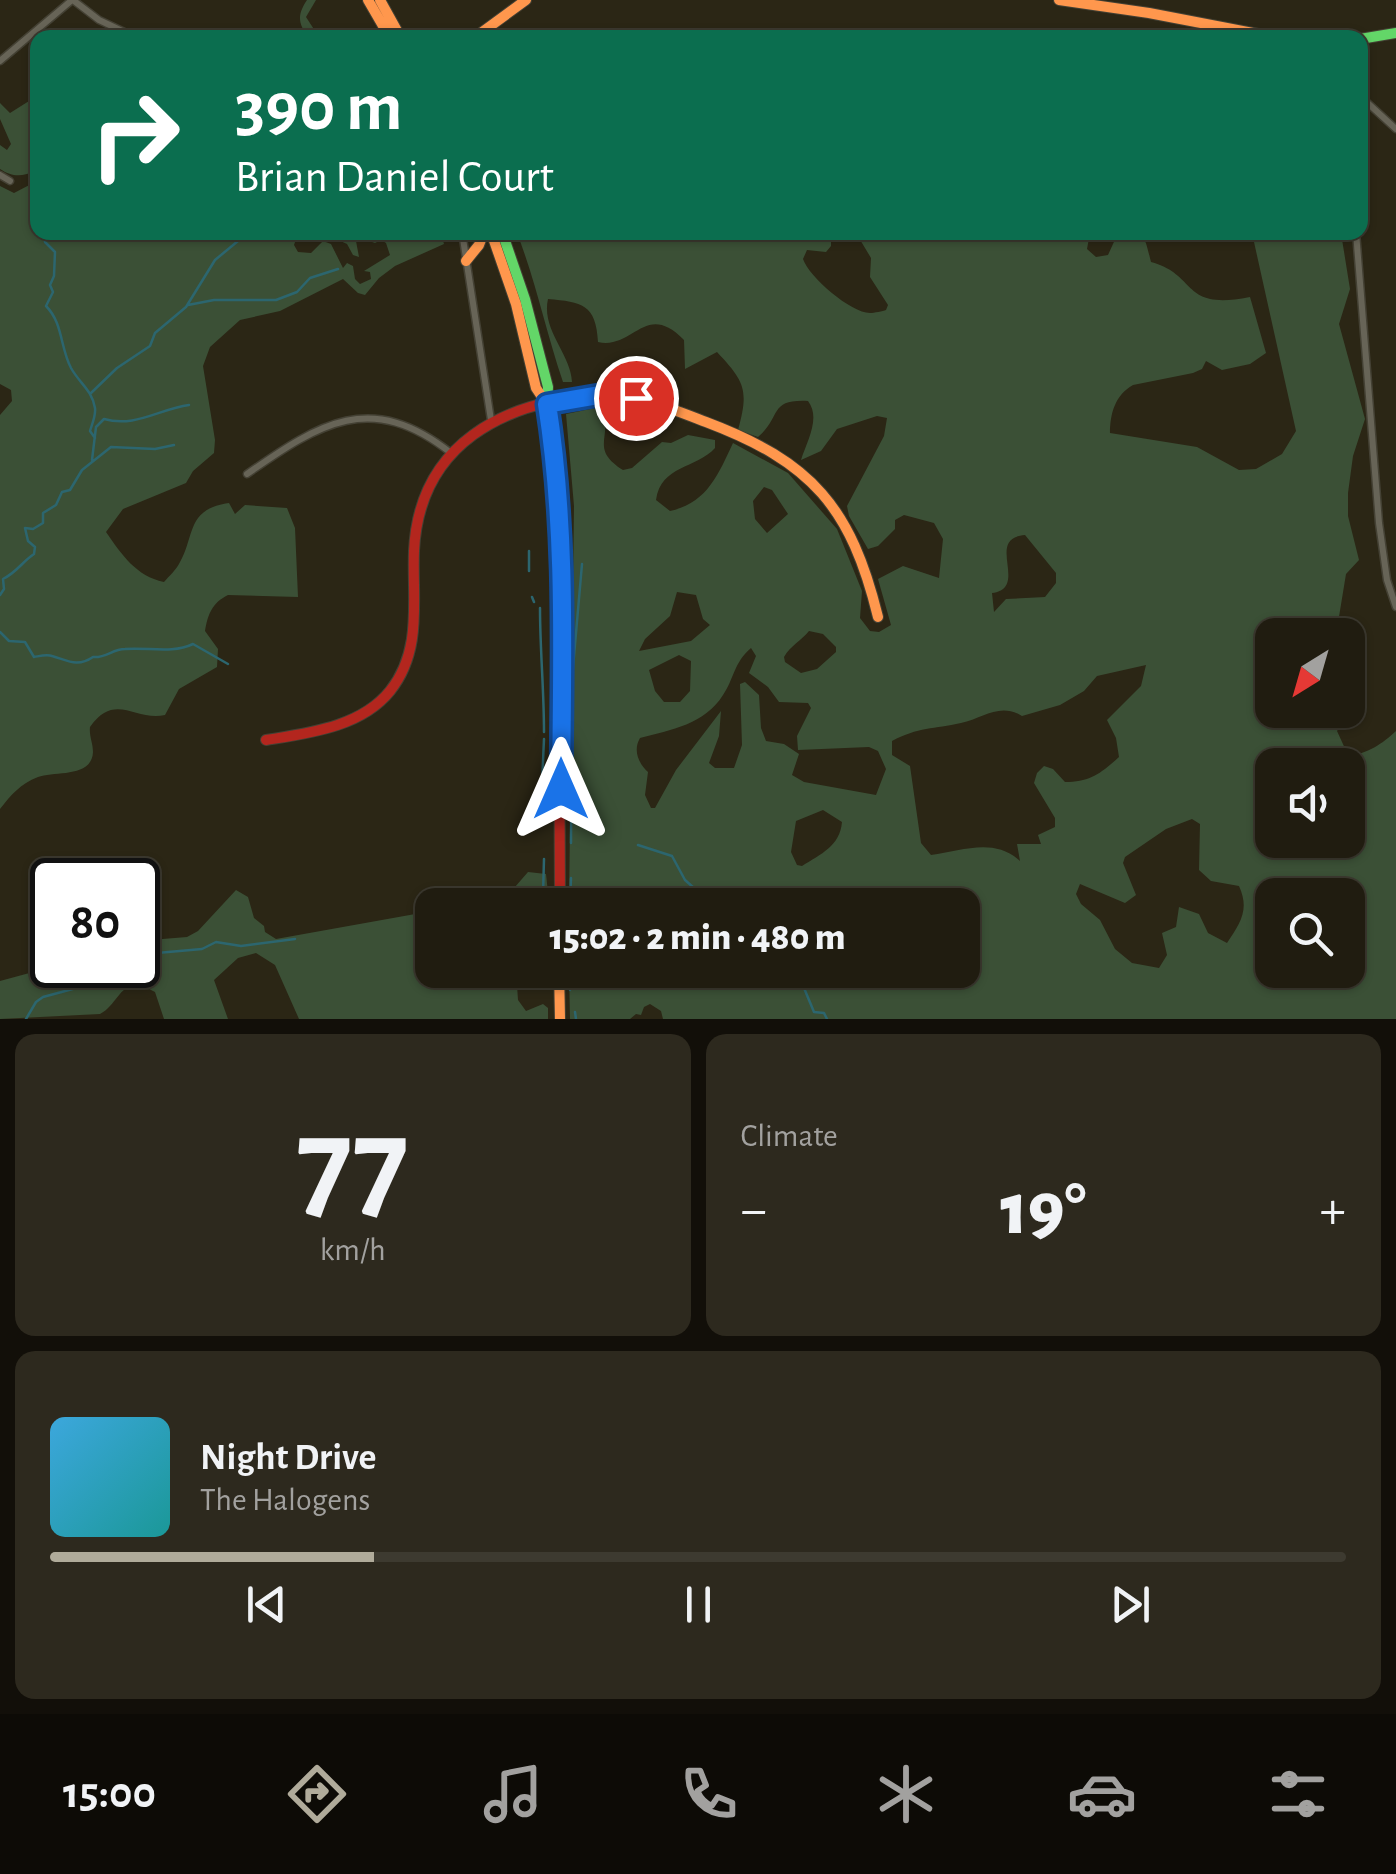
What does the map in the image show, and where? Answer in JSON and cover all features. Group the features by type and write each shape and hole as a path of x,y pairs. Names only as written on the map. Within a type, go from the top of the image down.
{"main road":[{"path":"368,0 385,30"},
{"path":"380,0 397,30"},
{"path":"485,30 526,0"},
{"path":"1059,0 1150,12 1239,30"},
{"path":"1368,38 1396,32"},
{"path":"466,261 482,240"},
{"path":"491,240 516,304 536,388 547,404"},
{"path":"505,240 548,387 558,478 560,888"},
{"path":"266,740 349,722 380,701 403,672 415,640 414,546 418,517 432,480 451,453 492,420 512,411 605,394 636,398 750,438 778,454 820,488 842,517 862,556 878,617"},
{"path":"560,988 560,1019"}],"street":[{"path":"37,30 72,0 120,30"},
{"path":"0,62 30,36"},
{"path":"1368,103 1396,129"},
{"path":"0,174 10,181"},
{"path":"463,240 492,420"},
{"path":"1357,240 1379,523 1387,580 1396,607"},
{"path":"247,474 317,428 358,419 407,426 451,453"}],"green space":[{"path":"307,0 316,0 306,17 314,30 304,30 302,10"},
{"path":"30,100 30,173 22,175 0,169 0,145 7,150 11,144 0,119 0,103 10,113"},
{"path":"30,185 30,240 296,240 298,252 311,253 323,241 331,244 343,268 347,263 353,266 360,284 371,279 370,272 364,271 390,255 381,240 443,240 444,244 395,266 365,295 343,279 280,311 240,320 210,347 203,366 214,453 193,471 186,483 123,509 106,532 138,570 164,582 179,565 194,525 205,511 229,503 235,514 245,505 287,508 295,528 298,597 223,598 212,610 205,631 218,649 217,667 179,689 165,715 117,709 99,716 90,727 93,752 86,766 32,780 16,790 0,809 0,415 12,401 11,390 0,384 0,186 14,193"},
{"path":"338,240 360,240 356,241 359,257 353,255 347,244"},
{"path":"520,240 831,240 826,252 807,250 803,259 832,293 852,307 870,313 886,310 888,305 870,277 871,258 860,240 1089,240 1087,249 1096,257 1108,255 1115,240 1144,240 1151,262 1177,275 1201,296 1228,300 1250,297 1266,353 1250,364 1222,370 1206,361 1202,369 1193,373 1133,385 1115,406 1110,433 1197,447 1239,470 1256,469 1282,454 1296,431 1254,240 1342,240 1350,289 1339,324 1365,419 1353,456 1348,493 1348,516 1359,560 1346,574 1339,618 1255,618 1255,728 1339,728 1345,748 1255,748 1255,858 1365,858 1365,752 1396,731 1396,1019 663,1019 661,1011 650,1004 641,1015 630,1019 570,1019 569,988 980,988 980,888 569,888 574,506 566,414 600,407 606,455 623,470 632,468 662,442 671,443 688,435 715,440 715,448 707,455 672,474 659,489 656,500 670,511 693,502 710,486 733,443 788,473 837,529 862,591 860,618 870,631 879,632 891,625 878,579 903,566 939,578 943,539 934,523 904,515 895,520 895,529 878,546 868,549 849,516 847,506 884,436 887,418 877,416 837,429 821,451 801,460 813,422 808,401 781,406 758,437 738,430 742,387 717,352 685,369 684,340 659,325 649,325 610,343 598,342 594,320 585,307 548,299 552,332 572,382 563,382","holes":["764,487 772,490 788,514 767,533 755,519 753,501","1025,535 1056,573 1056,583 1045,597 1006,599 994,612 992,593 1003,589 1007,582 1008,545 1013,538","677,592 696,595 703,619 710,625 691,641 639,651 645,639 670,616","809,631 823,634 836,652 817,669 801,673 785,662 790,649","751,648 756,656 749,673 768,687 779,702 808,703 811,708 797,736 798,750 869,747 878,751 886,769 876,795 804,782 792,775 799,754 784,744 766,741 759,695 745,682 740,684 742,745 734,768 715,768 709,763 719,736 721,711 676,770 655,808 651,808 645,795 648,772 637,752 640,738 707,713 723,695","679,655 691,661 690,691 680,702 664,702 655,691 649,670","1146,665 1141,686 1107,720 1116,738 1119,757 1088,779 1065,782 1053,769 1044,766 1037,773 1034,783 1055,818 1055,827 1038,835 1041,844 1017,844 1020,861 989,848 931,855 921,843 910,766 892,755 892,741 999,711 1022,716 1060,705 1084,691 1097,676","823,810 842,822 838,837 822,853 802,866 797,865 791,852 796,821","1192,819 1200,824 1199,870 1211,881 1239,886 1244,902 1242,916 1227,943 1208,933 1199,914 1179,907 1176,927 1162,933 1167,955 1159,968 1132,963 1115,949 1100,920 1081,904 1076,894 1080,884 1125,903 1136,895 1123,863 1125,857 1166,829"]},
{"path":"528,872 546,874 547,888 514,888"},
{"path":"236,890 248,897 254,918 276,939 415,914 415,988 517,988 518,1000 526,1011 543,1004 548,1008 548,1019 299,1019 275,965 256,953 238,958 214,980 228,1019 164,1019 155,992 145,988 160,988 160,939 187,937 198,931"},
{"path":"30,973 30,988 126,988 100,1014 0,1019 0,981"}],"waterway":[{"path":"45,240 55,252 50,285 53,292 46,306 56,320 67,360 93,402 95,414 90,431 95,438"},
{"path":"91,393 117,368 150,346 155,333 186,307 215,260 240,240"},
{"path":"188,305 214,300 276,300 297,292 310,278 338,269"},
{"path":"92,460 96,427 104,419 137,420 189,405"},
{"path":"0,595 3,579 34,554 35,547 28,541 25,528 33,529 43,523 43,513 56,505 62,492 70,490 82,470 111,447 155,449 174,445"},
{"path":"529,551 529,571"},
{"path":"571,843 572,679 582,564"},
{"path":"532,597 534,602"},
{"path":"540,608 544,732"},
{"path":"0,632 9,641 25,642 34,657 50,655 77,663 120,649 168,649 193,644 228,664"},
{"path":"541,807 544,739"},
{"path":"638,845 672,856 694,888"},
{"path":"543,888 544,859"},
{"path":"571,878 571,888"},
{"path":"160,953 202,949 216,942 241,946 295,939"},
{"path":"26,1019 43,997 76,988"},
{"path":"804,988 814,1012 824,1013 827,1019"},
{"path":"575,1012 576,1019"}],"traffic: fast":[{"path":"1368,38 1396,33"},
{"path":"505,240 548,387 559,493 559,680"}],"traffic: slow":[{"path":"368,0 385,30"},
{"path":"380,0 397,30"},
{"path":"485,30 526,0"},
{"path":"1059,0 1237,30"},
{"path":"466,261 481,240"},
{"path":"494,240 516,304 536,388 546,403"},
{"path":"603,395 642,400 706,422 743,437 800,472 840,518 855,546 878,617"},
{"path":"559,988 560,1019"}],"traffic: jam":[{"path":"266,740 349,720 390,691 412,641 419,514 432,482 450,456 473,435 501,418 532,406 603,395"},
{"path":"559,680 560,888"}],"route":[{"path":"561,789 560,492 547,404 605,394 636,398"}]}
